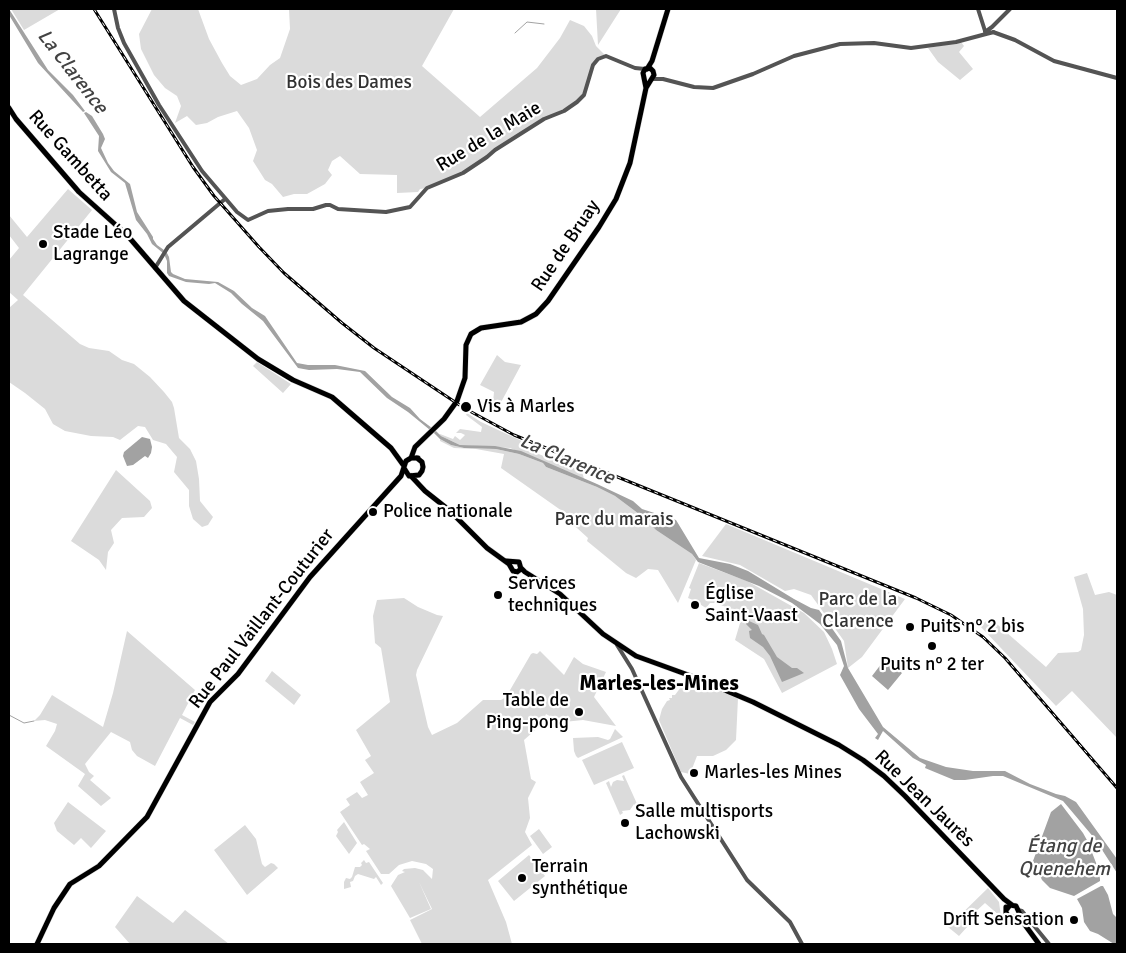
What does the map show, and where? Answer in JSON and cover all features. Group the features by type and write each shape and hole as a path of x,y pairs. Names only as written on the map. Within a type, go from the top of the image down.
{"main road":[{"path":"647,78 668,9"},
{"path":"647,78 649,70"},
{"name":"Rue de Bruay","path":"413,451 416,445 432,431 456,403 466,372 466,345 471,334 481,328 521,322 536,314 548,301 599,227 616,199 630,163 647,78"},
{"name":"Rue Gambetta","path":"9,108 16,119 81,194 121,229 173,289 192,307 258,358 285,375 332,397 391,448 404,467"},
{"path":"419,475 401,476 413,451 422,462 423,467 419,475 421,487"},
{"path":"399,458 418,458"},
{"path":"404,467 409,476 449,510 487,548 512,564 519,562 522,570 513,571 512,564"},
{"name":"Rue Paul Vaillant-Couturier","path":"37,944 54,908 70,884 99,866 147,817 210,702 238,674 310,577 401,476"},
{"name":"Rue Jean Jaurès","path":"522,570 560,594 590,623 616,644 634,654 760,706 840,745 873,767 906,796 1004,899 1016,906 1017,913"},
{"path":"1004,899 1007,915 1017,913 1039,944"},
{"path":"1006,909 1012,905"}],"street":[{"path":"114,9 118,28 124,43 156,100 202,171 225,199 164,252 155,268"},
{"path":"978,9 989,31 1015,40 1054,61 1117,78"},
{"path":"636,68 647,78 663,79 694,87 713,88 753,74 794,56 840,44 874,43 911,48 956,42 989,31 1010,9"},
{"name":"Rue de la Maie","path":"225,199 241,216 248,220 272,210 313,209 326,205 338,209 386,212 410,207 428,188 463,173 487,158 494,150 544,119 564,111 577,102 584,94 593,65 598,59 606,56 636,68"},
{"path":"636,68 649,70 663,79"},
{"path":"616,644 632,670 681,777 747,880 790,922 802,944"},
{"path":"627,660 634,654"},
{"path":"632,670 634,654"},
{"path":"1017,913 1022,911 1049,944"}],"green space":[{"path":"11,9 60,9 24,30"},
{"name":"Bois des Dames","path":"152,9 198,9 209,39 222,63 230,76 241,85 257,79 270,65 280,58 290,29 289,9 454,9 422,66 480,117 537,68 560,38 570,20 584,26 592,36 596,46 606,56 598,59 593,65 586,90 577,102 544,119 463,173 427,188 420,189 418,192 397,193 397,175 360,174 340,156 332,161 328,170 332,175 325,184 307,194 294,194 283,197 272,184 265,180 253,161 257,150 249,128 237,111 207,123 196,125 187,116 175,123 181,106 177,96 165,88 154,75 141,49 139,34"},
{"path":"596,9 621,9 598,45"},
{"path":"961,42 964,46 959,52 973,69 960,80 938,62 928,48"},
{"path":"68,189 92,210 23,295 80,344 89,348 109,351 122,360 134,364 164,392 174,408 179,438 190,449 196,461 200,501 213,517 208,525 202,527 193,519 189,506 189,490 174,472 177,457 166,444 153,440 145,427 138,426 120,440 113,437 91,436 65,431 53,424 45,409 9,382 9,308 18,300 9,292 9,260 19,248 9,235 9,215 27,237"},
{"path":"497,355 505,362 521,365 499,406 493,403 494,392 480,385"},
{"path":"257,362 291,384 283,393 253,366"},
{"path":"467,413 481,422 526,443 528,448 536,453 582,471 584,479 510,448 460,445 439,435 453,439 455,436 460,440 465,435 456,433 460,429 481,432 482,427 466,415"},
{"name":"Parc du marais","path":"440,439 451,445 464,448 496,449 519,454 615,496 643,517 656,530 692,554 696,560 678,603 658,570 648,569 636,578 626,573 587,541 588,538 577,528 555,515 560,511 572,518 501,468 504,454 476,449 454,448 440,441"},
{"path":"116,470 150,501 152,508 144,517 122,518 111,530 114,543 108,552 106,570 99,560 71,541"},
{"name":"Parc de la Clarence","path":"726,524 905,599 862,657 848,668 844,641 811,595 794,589 785,591 740,565 702,556"},
{"path":"699,563 747,581 804,613 824,632 837,664 782,693 764,659 735,640 743,613 715,603 710,603 706,608 688,598 691,589 689,588"},
{"path":"1087,573 1095,595 1109,592 1117,595 1117,738 1072,691 1056,706 980,626 990,618 1046,667 1058,653 1078,652 1081,650 1084,635 1083,609 1074,577"},
{"path":"404,598 418,607 443,616 416,675 428,727 432,735 457,723 483,700 501,700 506,697 533,653 537,654 540,651 564,675 574,657 583,664 606,672 594,697 616,726 583,720 564,722 546,714 541,725 524,740 531,779 536,782 528,798 530,818 525,832 532,845 488,880 506,922 512,944 422,944 410,920 432,909 419,882 431,909 410,918 391,886 398,875 405,872 402,871 404,869 415,868 423,870 432,879 433,869 426,864 412,861 399,865 389,874 381,874 366,851 370,849 364,844 362,845 340,812 350,805 346,799 357,792 362,798 368,795 360,782 374,773 365,760 371,756 356,730 390,702 381,648 375,643 373,616 377,600"},
{"path":"127,631 195,690 182,715 195,722 193,725 180,718 155,766 137,756 132,750 130,742 111,732 85,764 89,772 94,776 90,780 111,798 101,806 78,786 85,774 46,746 57,724 45,720 34,721 40,715 52,695 103,727"},
{"path":"272,671 301,695 294,705 265,681"},
{"path":"693,683 701,685 703,689 706,686 738,698 736,740 726,750 713,756 697,756 690,774 681,772 659,720 662,709 667,701 670,700 669,698 672,698 672,695 675,695 681,687"},
{"path":"615,729 623,737 578,758 576,756 573,738 598,737 608,740"},
{"path":"622,742 634,768 594,785 582,760"},
{"path":"624,775 638,806 636,807 634,804 630,810 622,811 623,813 620,815 606,783 609,781 611,787 613,782 617,780 624,781 622,776"},
{"path":"68,802 106,831 91,848 81,838 74,845 57,831 54,823"},
{"path":"344,822 357,843 349,854 336,836 337,830"},
{"path":"245,825 256,839 262,864 265,867 271,863 278,868 247,895 214,850"},
{"path":"539,829 552,847 543,854 530,836"},
{"name":"Terrain synthétique","path":"529,855 545,876 514,901 498,881"},
{"path":"364,860 366,863 369,862 383,883 381,885 376,877 374,879 358,874 350,882 351,887 344,889 346,878 350,879 352,877 355,867 360,867"},
{"path":"988,888 999,902 1001,917 985,903 973,914 976,917 959,936 948,927"},
{"path":"137,896 173,923 185,910 229,944 130,944 115,927"}],"water":[{"path":"9,9 48,70 73,95 85,111 83,112 38,63 9,15"},
{"path":"86,112 92,116 103,134 105,139 101,148 108,163 114,171 130,184 137,212 157,245 164,250 163,253 152,244 136,220 125,183 111,172 98,151 99,136 84,113"},
{"path":"166,251 173,274 185,279 218,282 234,291 252,308 265,316 297,363 335,365 365,371 392,397 410,408 432,428 430,430 387,398 360,372 337,369 309,370 298,368 263,321 231,293 215,283 186,282 169,276 164,254"},
{"path":"435,430 441,436 460,445 495,446 521,451 633,501 642,509 676,520 699,558 730,564 748,571 794,599 819,610 841,641 848,668 883,727 920,758 946,767 973,771 1005,771 1030,784 1065,796 1076,802 1117,859 1117,873 1095,839 1063,801 1003,776 954,780 925,768 926,765 913,758 883,731 878,740 875,738 878,734 859,709 840,675 844,666 837,645 820,624 792,603 759,586 698,562 692,554 656,530 643,517 615,496 597,487 519,454 496,449 464,448 451,445 440,439 433,432"},
{"path":"142,437 150,439 151,453 148,458 145,456 133,465 127,466 123,456 124,452"},
{"path":"746,621 758,625 777,657 792,668 797,668 804,673 782,682 770,656 763,647 750,638 749,631 752,630 746,624"},
{"path":"885,659 902,673 888,690 872,676"},
{"name":"Étang de Quenehem","path":"1061,804 1088,842 1100,879 1100,881 1074,896 1050,888 1042,880 1033,861 1051,812"},
{"name":"Étang de Quenehem","path":"1103,886 1108,895 1113,914 1117,918 1117,944 1090,931 1084,922 1082,908 1077,899"}],"waterway":[{"path":"515,33 527,22 544,24"},
{"path":"9,715 24,723 34,721"}],"railway":[{"path":"94,9 193,167 214,196 284,273 374,348 464,408 514,435 916,598 951,615 983,637 1005,658 1117,788"}],"place":[{"name":"Stade Léo Lagrange","path":"43,244"},
{"name":"Vis à Marles","path":"466,407"},
{"name":"Police nationale","path":"373,512"},
{"name":"Services techniques","path":"498,595"},
{"name":"Église Saint-Vaast","path":"695,605"},
{"name":"Puits n° 2 bis","path":"910,627"},
{"name":"Puits n° 2 ter","path":"932,646"},
{"name":"Table de Ping-pong","path":"579,712"},
{"name":"Marles-les Mines","path":"694,773"},
{"name":"Salle multisports Lachowski","path":"625,823"},
{"name":"Terrain synthétique","path":"522,878"},
{"name":"Drift Sensation","path":"1074,920"}],"district":[{"name":"Marles-les-Mines","path":"659,684"}],"water label":[{"name":"La Clarence","path":"72,72"},
{"name":"La Clarence","path":"567,460"}]}
